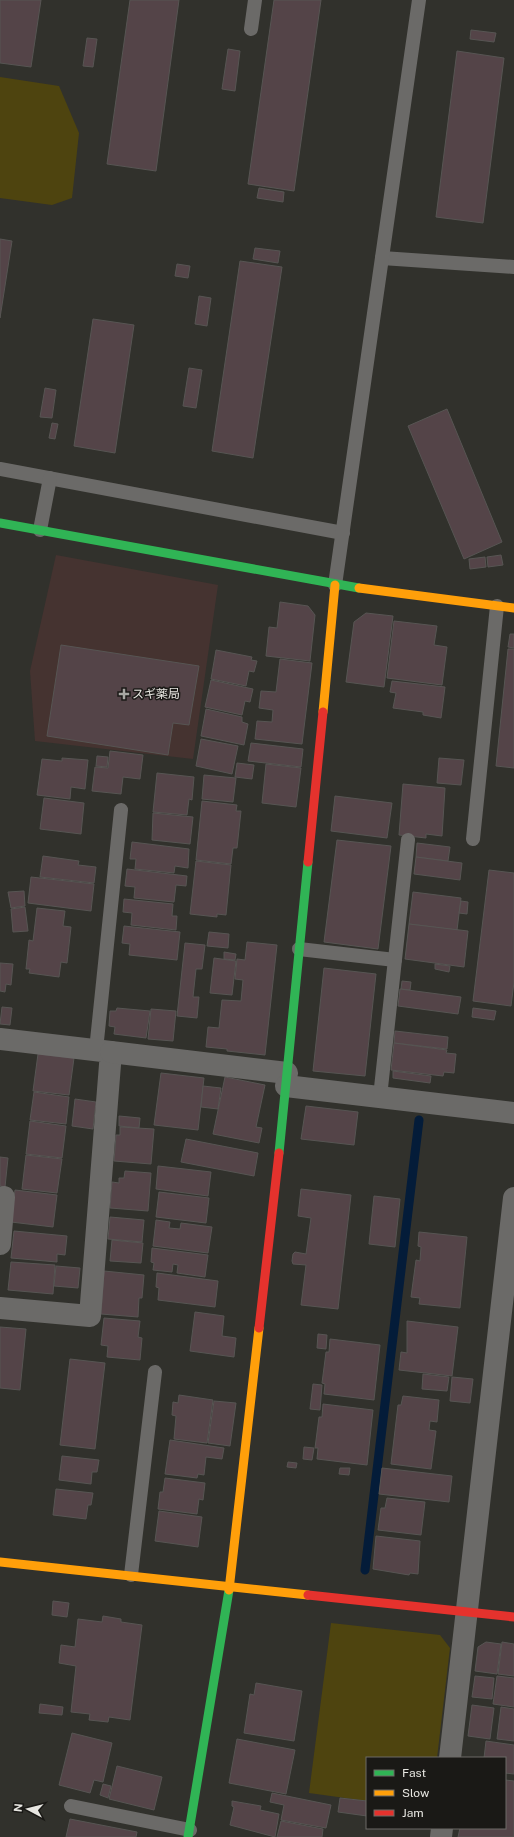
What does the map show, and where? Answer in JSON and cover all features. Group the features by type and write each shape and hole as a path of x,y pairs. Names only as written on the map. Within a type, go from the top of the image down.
{"street":[{"path":"0,523 335,585 514,608"},
{"path":"189,1834 230,1586 286,1079 335,585"},
{"path":"0,1039 104,1051 286,1079 380,1097 514,1113"},
{"path":"0,1308 90,1316 104,1051"},
{"path":"0,1244 4,1197"},
{"path":"450,1757 514,1198"},
{"path":"0,1562 514,1617"}],"lane":[{"path":"252,29 255,0"},
{"path":"335,585 419,0"},
{"path":"382,258 514,267"},
{"path":"0,469 343,533"},
{"path":"40,530 50,478"},
{"path":"474,839 497,606"},
{"path":"104,1051 121,810"},
{"path":"380,1097 408,840"},
{"path":"299,949 395,960"},
{"path":"130,1575 155,1372"},
{"path":"71,1806 189,1834"}],"shaded area":[{"path":"0,77 59,86 79,133 72,198 52,205 0,198"},
{"path":"56,555 218,585 193,759 35,741 30,671"},
{"path":"331,1623 440,1635 450,1648 437,1757 366,1757 366,1801 309,1793"}],"building":[{"path":"0,0 41,0 31,67 0,63"},
{"path":"130,0 179,0 156,171 107,164"},
{"path":"274,0 321,0 294,191 248,184"},
{"path":"471,30 496,33 494,42 470,39"},
{"path":"87,38 97,39 93,67 83,66"},
{"path":"228,49 240,51 235,91 222,89"},
{"path":"457,51 504,58 483,223 436,217"},
{"path":"259,188 284,192 283,202 257,198"},
{"path":"0,239 12,241 0,318"},
{"path":"255,248 280,251 278,263 253,259"},
{"path":"240,261 282,267 253,458 212,451"},
{"path":"177,264 190,266 188,278 175,276"},
{"path":"199,296 211,298 207,326 195,324"},
{"path":"93,319 134,325 115,453 74,446"},
{"path":"189,368 202,370 196,408 183,406"},
{"path":"45,388 56,390 52,418 40,417"},
{"path":"447,409 502,542 464,559 408,426"},
{"path":"52,423 58,424 55,439 49,438"},
{"path":"501,555 503,565 488,567 487,557"},
{"path":"485,557 486,567 470,569 469,559"},
{"path":"280,602 308,606 315,615 310,661 266,656 269,627 277,628"},
{"path":"366,613 393,616 384,687 346,682 354,622"},
{"path":"394,621 437,626 434,645 447,647 442,685 387,678"},
{"path":"510,634 514,634 514,648 508,647"},
{"name":"スギ薬局","path":"61,645 199,666 189,725 173,723 168,755 47,736"},
{"path":"508,649 514,649 514,768 496,766"},
{"path":"216,650 252,657 251,660 257,661 254,672 249,671 246,686 211,679"},
{"path":"280,659 312,663 302,744 255,739 257,721 272,722 273,710 259,708 261,691 276,692"},
{"path":"211,680 253,689 250,702 245,701 242,715 205,707"},
{"path":"392,681 445,687 441,718 423,715 423,712 393,708 396,693 390,692"},
{"path":"206,709 242,717 242,722 248,724 244,745 201,736"},
{"path":"201,739 238,746 232,774 196,766"},
{"path":"251,743 303,749 301,767 248,761"},
{"path":"110,751 143,755 140,779 123,777 121,794 92,791 95,767 108,768"},
{"path":"97,756 108,757 107,767 96,766"},
{"path":"62,758 88,760 85,789 71,787 70,799 37,795 42,759 62,761"},
{"path":"439,758 464,760 461,785 437,783"},
{"path":"237,763 254,765 252,779 235,777"},
{"path":"266,764 301,768 296,807 262,803"},
{"path":"157,773 194,777 192,800 189,799 187,815 153,812"},
{"path":"204,775 236,778 233,802 202,799"},
{"path":"403,784 445,788 442,836 426,834 426,838 399,835"},
{"path":"335,796 392,803 387,838 331,831"},
{"path":"44,798 84,803 81,834 40,829"},
{"path":"202,801 237,805 236,811 241,811 237,848 233,848 231,864 196,860"},
{"path":"153,813 193,817 190,844 152,840"},
{"path":"337,840 391,846 378,949 324,942"},
{"path":"132,842 189,849 188,868 175,866 174,873 135,869 136,859 130,859"},
{"path":"417,843 450,847 448,861 416,857"},
{"path":"43,856 79,861 78,865 96,867 94,883 40,877"},
{"path":"416,857 462,863 460,880 414,874"},
{"path":"196,861 231,865 226,915 217,914 217,917 190,914"},
{"path":"127,869 187,876 186,886 176,885 174,902 134,898 135,887 125,886"},
{"path":"489,870 514,873 514,982 511,1006 473,1001"},
{"path":"31,877 94,884 91,911 28,903"},
{"path":"24,891 25,906 11,908 8,892"},
{"path":"413,892 461,898 457,930 409,924"},
{"path":"124,899 173,904 172,916 177,916 176,930 131,925 132,913 123,912"},
{"path":"461,901 468,902 467,914 459,913"},
{"path":"25,907 28,931 13,932 11,909"},
{"path":"37,908 65,911 63,926 71,927 67,963 61,962 59,977 29,973 30,969 26,969 29,940 33,941"},
{"path":"409,924 468,931 464,967 405,959"},
{"path":"124,926 180,932 177,960 129,955 130,944 122,943"},
{"path":"209,932 229,934 228,948 207,946"},
{"path":"247,942 277,945 265,1055 206,1047 208,1027 219,1028 222,1000 241,1001 243,980 235,979 237,959 245,960"},
{"path":"185,943 205,945 202,969 196,969 193,997 199,997 197,1018 177,1016"},
{"path":"224,952 236,954 235,960 224,959"},
{"path":"214,958 236,961 232,995 210,993"},
{"path":"0,963 13,964 11,985 6,984 5,992 0,991"},
{"path":"435,964 450,966 449,972 435,969"},
{"path":"324,968 376,974 365,1076 313,1071"},
{"path":"402,981 411,982 410,990 401,989"},
{"path":"400,989 461,997 458,1014 398,1006"},
{"path":"2,1007 12,1008 10,1025 0,1024"},
{"path":"117,1008 150,1011 146,1038 114,1034 115,1027 109,1026 110,1011 116,1011"},
{"path":"473,1008 496,1011 494,1020 472,1017"},
{"path":"151,1009 176,1011 173,1041 148,1039"},
{"path":"395,1031 448,1037 447,1049 394,1043"},
{"path":"394,1043 447,1050 446,1053 456,1054 454,1073 444,1072 443,1076 391,1070"},
{"path":"38,1054 74,1058 69,1095 33,1091"},
{"path":"393,1071 431,1076 430,1083 393,1078"},
{"path":"161,1073 204,1078 198,1130 154,1125"},
{"path":"225,1077 265,1085 256,1127 262,1128 259,1143 213,1134"},
{"path":"203,1086 221,1088 218,1109 201,1107"},
{"path":"34,1092 69,1097 66,1124 30,1120"},
{"path":"75,1099 96,1102 93,1129 72,1126"},
{"path":"306,1106 358,1112 354,1145 301,1139"},
{"path":"119,1116 140,1118 139,1128 119,1126"},
{"path":"30,1121 66,1126 62,1158 26,1154"},
{"path":"120,1127 154,1129 151,1164 114,1161 116,1135 120,1135"},
{"path":"186,1139 258,1153 254,1176 181,1162"},
{"path":"26,1155 62,1159 57,1193 22,1189"},
{"path":"0,1157 8,1158 5,1187 0,1186"},
{"path":"158,1166 211,1172 208,1196 156,1189"},
{"path":"125,1171 151,1173 148,1211 110,1208 112,1182 119,1183 119,1178 124,1178"},
{"path":"301,1189 351,1195 338,1309 301,1305 306,1265 293,1264 292,1261 293,1254 295,1252 306,1254 311,1218 298,1216"},
{"path":"15,1190 57,1195 53,1227 11,1222"},
{"path":"159,1192 209,1198 206,1223 156,1217"},
{"path":"374,1196 400,1199 395,1247 369,1244"},
{"path":"110,1217 144,1220 142,1242 108,1239"},
{"path":"156,1220 170,1222 169,1228 180,1229 181,1223 212,1227 208,1253 153,1246"},
{"path":"14,1231 67,1236 65,1255 57,1254 57,1262 11,1258"},
{"path":"419,1232 467,1237 460,1308 419,1304 420,1298 411,1297 416,1260 420,1261 421,1247 418,1246"},
{"path":"112,1240 143,1243 141,1263 110,1261"},
{"path":"152,1248 208,1255 205,1277 177,1273 178,1265 173,1264 172,1272 153,1270 154,1263 151,1262"},
{"path":"11,1262 55,1265 53,1294 8,1290"},
{"path":"56,1266 80,1268 78,1288 54,1286"},
{"path":"104,1271 144,1275 142,1298 139,1298 138,1317 101,1314"},
{"path":"157,1273 218,1281 215,1307 158,1300 159,1288 156,1287"},
{"path":"195,1312 224,1316 222,1336 236,1338 234,1357 190,1351"},
{"path":"104,1318 140,1321 138,1337 142,1338 140,1360 107,1357 108,1346 101,1345"},
{"path":"407,1321 458,1327 452,1376 399,1370 401,1352 407,1353"},
{"path":"0,1327 26,1329 20,1390 0,1388"},
{"path":"318,1334 327,1335 326,1349 317,1348"},
{"path":"330,1339 380,1345 374,1400 324,1394 325,1384 322,1383 326,1352 329,1352"},
{"path":"70,1359 105,1363 95,1449 60,1445"},
{"path":"423,1374 449,1377 447,1391 422,1389"},
{"path":"452,1377 473,1379 470,1403 450,1401"},
{"path":"313,1384 322,1385 320,1410 310,1409"},
{"path":"179,1395 213,1400 207,1443 174,1439 176,1416 172,1415 173,1402 178,1403"},
{"path":"403,1396 439,1400 437,1422 430,1421 429,1430 436,1431 431,1469 391,1464 398,1405 401,1405"},
{"path":"214,1401 236,1403 230,1446 208,1443"},
{"path":"323,1404 373,1410 367,1465 317,1459 318,1448 315,1448 319,1417 322,1417"},
{"path":"170,1440 224,1448 222,1459 206,1457 204,1475 198,1474 197,1478 165,1474"},
{"path":"304,1447 314,1448 312,1460 303,1459"},
{"path":"62,1456 99,1460 97,1472 92,1472 91,1484 59,1480"},
{"path":"288,1462 297,1463 296,1468 287,1467"},
{"path":"340,1468 350,1468 349,1475 339,1474"},
{"path":"382,1468 452,1476 449,1502 379,1494"},
{"path":"165,1478 205,1483 203,1500 199,1499 197,1514 158,1509 160,1492 163,1492"},
{"path":"56,1489 93,1493 91,1505 88,1505 86,1519 53,1515"},
{"path":"387,1498 425,1502 421,1535 378,1530 381,1508 385,1508"},
{"path":"159,1511 202,1517 198,1547 155,1541"},
{"path":"376,1536 420,1541 418,1574 410,1573 409,1575 373,1569"},
{"path":"53,1601 69,1603 67,1617 52,1615"},
{"path":"103,1616 121,1619 121,1622 142,1625 130,1720 109,1717 108,1722 89,1720 90,1714 71,1712 76,1666 59,1663 61,1645 75,1647 78,1619 102,1622"},
{"path":"486,1642 501,1644 497,1674 475,1671 478,1647"},
{"path":"502,1642 514,1644 514,1676 498,1674"},
{"path":"475,1676 494,1678 492,1699 472,1697"},
{"path":"497,1676 514,1678 514,1707 493,1704"},
{"path":"256,1683 302,1691 294,1741 244,1733 250,1694 254,1695"},
{"path":"40,1704 63,1707 62,1715 39,1713"},
{"path":"472,1705 494,1708 490,1739 468,1736"},
{"path":"501,1707 514,1709 514,1741 497,1739"},
{"path":"72,1733 112,1743 103,1782 94,1780 90,1793 59,1785"},
{"path":"237,1739 295,1750 286,1794 229,1783"},
{"path":"486,1741 514,1745 514,1774 506,1773 506,1757 484,1757"},
{"path":"117,1766 162,1777 154,1810 109,1799"},
{"path":"506,1780 514,1781 514,1837 458,1837 460,1829 506,1829"},
{"path":"103,1784 111,1786 108,1798 100,1795"},
{"path":"272,1793 331,1805 326,1828 281,1820 284,1805 270,1802"},
{"path":"340,1798 366,1801 366,1816 338,1812"},
{"path":"232,1801 261,1806 260,1810 279,1814 275,1837 230,1825 234,1807 232,1806"},
{"path":"70,1819 137,1832 136,1837 66,1837"},
{"path":"281,1821 323,1829 322,1837 277,1837"}],"waterway":[{"path":"365,1570 419,1120"}],"traffic: fast":[{"path":"0,523 359,588"},
{"path":"279,1153 308,862"},
{"path":"188,1837 229,1590"}],"traffic: slow":[{"path":"323,712 335,585"},
{"path":"359,588 514,608"},
{"path":"229,1590 259,1328"},
{"path":"0,1562 308,1595"}],"traffic: jam":[{"path":"308,862 323,712"},
{"path":"259,1328 279,1153"},
{"path":"308,1595 514,1617"}],"place":[{"name":"スギ薬局","path":"124,694"}]}
